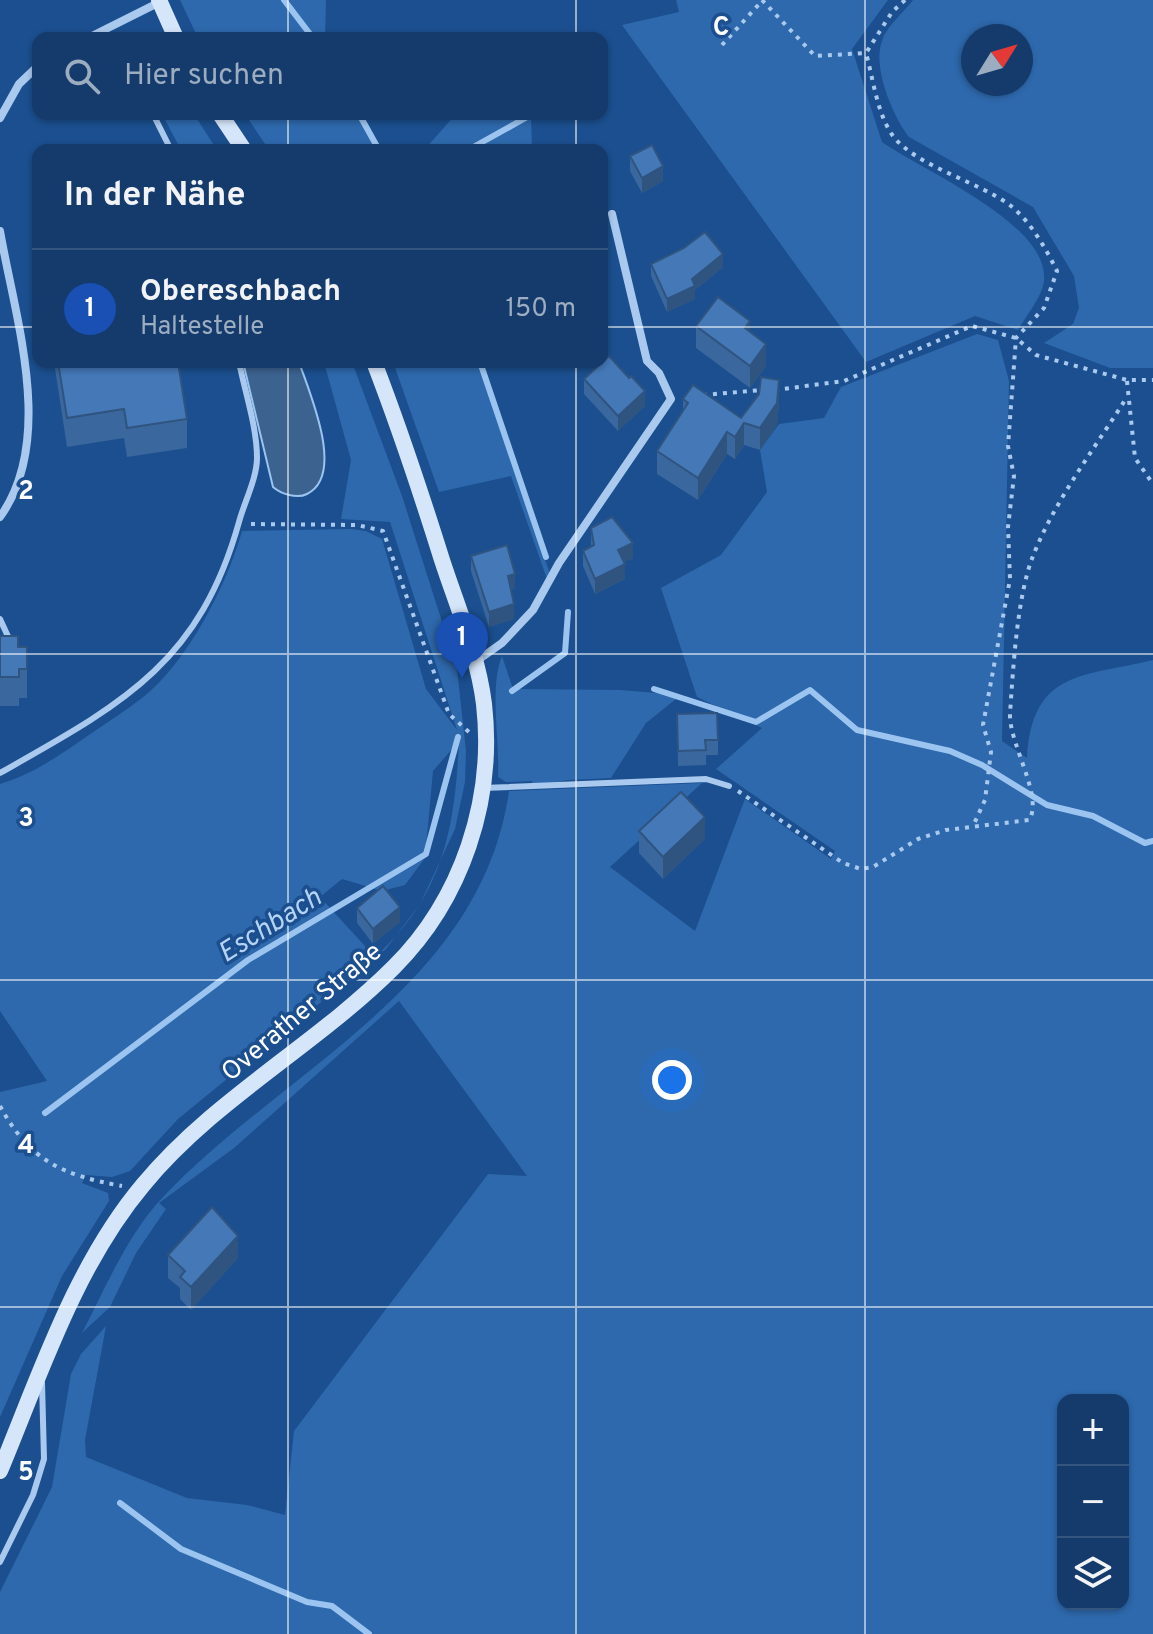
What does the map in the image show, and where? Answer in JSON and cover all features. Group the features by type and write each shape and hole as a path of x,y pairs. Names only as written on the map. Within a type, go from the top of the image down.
{"main road":[{"path":"158,1 173,32"},
{"path":"224,120 240,144"},
{"name":"Overather Straße","path":"0,1471 106,1236 140,1189 173,1151 221,1107 374,985 414,945 460,869 472,840 483,788 486,748 484,703 475,663 376,368"}],"street":[{"path":"100,32 158,1"},
{"path":"0,118 19,84 32,72"},
{"path":"475,663 502,643 533,610 559,563 671,399 659,373 647,361 612,214"},
{"path":"0,231 30,408 22,473 0,517"}],"lane":[{"path":"108,28 110,32"},
{"path":"156,120 168,144"},
{"path":"0,773 107,710 159,668 177,649 208,600 239,524 257,459 240,368"},
{"path":"0,619 14,655"},
{"path":"483,788 706,779 729,786"},
{"path":"0,1562 33,1495 44,1459 42,1374"}],"path":[{"path":"905,0 892,12 866,53 880,104 893,136 924,159 1011,206 1046,250 1057,271 1044,308 1016,338 1008,446 1014,476 1008,527 1010,579 983,725 991,752 985,800 973,826"},
{"path":"722,45 761,1 815,56 866,53"},
{"path":"701,395 783,390 844,381 972,326 1016,338 1036,355 1127,380 1153,380"},
{"path":"1127,380 1135,458 1153,484"},
{"path":"729,786 828,853 861,869 873,867 918,839 946,830 1029,820 1033,814 1031,791 1010,725 1025,587 1044,532 1127,397"},
{"path":"239,524 357,525 383,531 449,714 486,748"},
{"path":"0,1106 27,1145 54,1167 95,1181 140,1189"}],"shaded area":[{"path":"180,0 326,0 325,32 195,32"},
{"path":"676,0 888,0 852,49 882,142 981,201 1027,239 1040,260 1044,281 1037,300 1018,330 975,316 866,362 622,25 679,12"},
{"path":"913,0 1153,0 1153,368 1110,368 1044,343 1073,324 1079,308 1074,276 1033,207 909,137 891,105 882,78 880,52 887,30"},
{"path":"165,120 198,120 213,144 178,144"},
{"path":"249,120 361,120 374,144 265,144"},
{"path":"451,120 531,120 532,144 429,144"},
{"path":"977,334 998,340 1009,381 1002,741 1027,758 1031,729 1039,708 1051,693 1066,682 1084,675 1153,660 1153,1634 0,1634 0,1592 52,1487 71,1374 81,1354 106,1326 85,1440 86,1457 187,1498 247,1505 285,1515 294,1431 488,1174 527,1176 399,1001 234,1148 159,1203 166,1209 136,1253 110,1307 82,1333 128,1245 163,1197 212,1150 372,1019 420,971 460,919 491,859 509,791 702,783 610,867 695,931 745,799 831,859 835,851 716,769 762,728 697,697 661,588 721,555 767,492 760,450 779,424 824,418 841,387"},
{"path":"244,368 301,368 321,432 324,470 318,484 307,494 299,496 280,492 273,487"},
{"path":"326,368 354,368 402,496 457,669 466,751 465,782 455,829 440,861 454,803 459,741 433,771 425,858 405,885 382,891 342,879 320,897 375,957 396,936 386,949 178,1119 130,1171 112,1177 86,1175 82,1183 108,1193 109,1201 62,1276 0,1417 0,1092 47,1081 0,1011 0,784 55,758 159,683 203,622 226,575 242,531 351,529 366,531 382,539 426,689 457,730 390,522 341,519 351,460"},
{"path":"395,368 480,368 550,574 547,579 511,476 439,492"},
{"path":"502,656 514,692 518,689 620,690 681,695 646,723 611,778 568,780 532,787 532,781 506,782 498,777 496,715 496,683"}],"building":[{"path":"652,145 663,166 642,178 630,156"},
{"path":"705,232 723,254 692,279 695,286 667,299 651,264 684,248"},
{"path":"718,297 750,321 745,328 766,344 750,366 696,326"},
{"path":"608,357 645,391 618,416 584,379 596,368 608,368"},
{"path":"59,368 179,368 187,419 127,428 124,409 67,418"},
{"path":"761,377 779,380 777,403 760,428 744,423 735,437 727,432 698,478 657,451 688,403 683,399 693,385 741,418 759,394"},
{"path":"612,517 633,543 618,550 625,564 595,579 583,551 594,545 591,528"},
{"path":"507,545 515,574 508,576 514,604 489,612 471,556"},
{"path":"0,636 18,636 18,647 27,647 27,669 19,669 19,677 0,677"},
{"path":"717,713 718,740 705,740 706,750 678,751 677,714"},
{"path":"681,792 705,817 663,857 639,831"},
{"path":"383,886 400,907 373,929 357,908"},
{"path":"212,1207 238,1236 191,1287 180,1277 185,1271 168,1255"}],"waterway":[{"name":"Eschbach","path":"284,0 308,32"},
{"name":"Eschbach","path":"362,120 376,144"},
{"path":"479,144 522,120"},
{"name":"Eschbach","path":"482,368 546,557"},
{"name":"Eschbach","path":"512,691 565,653 568,612"},
{"path":"654,689 756,722 810,690 857,730 950,751 982,765 1047,805 1093,816 1145,843 1153,841"},
{"name":"Eschbach","path":"45,1113 248,960 426,854 458,737"},
{"path":"120,1503 181,1549 307,1602 332,1606 369,1634"}],"place":[{"name":"Obereschbach","path":"462,678"}]}
